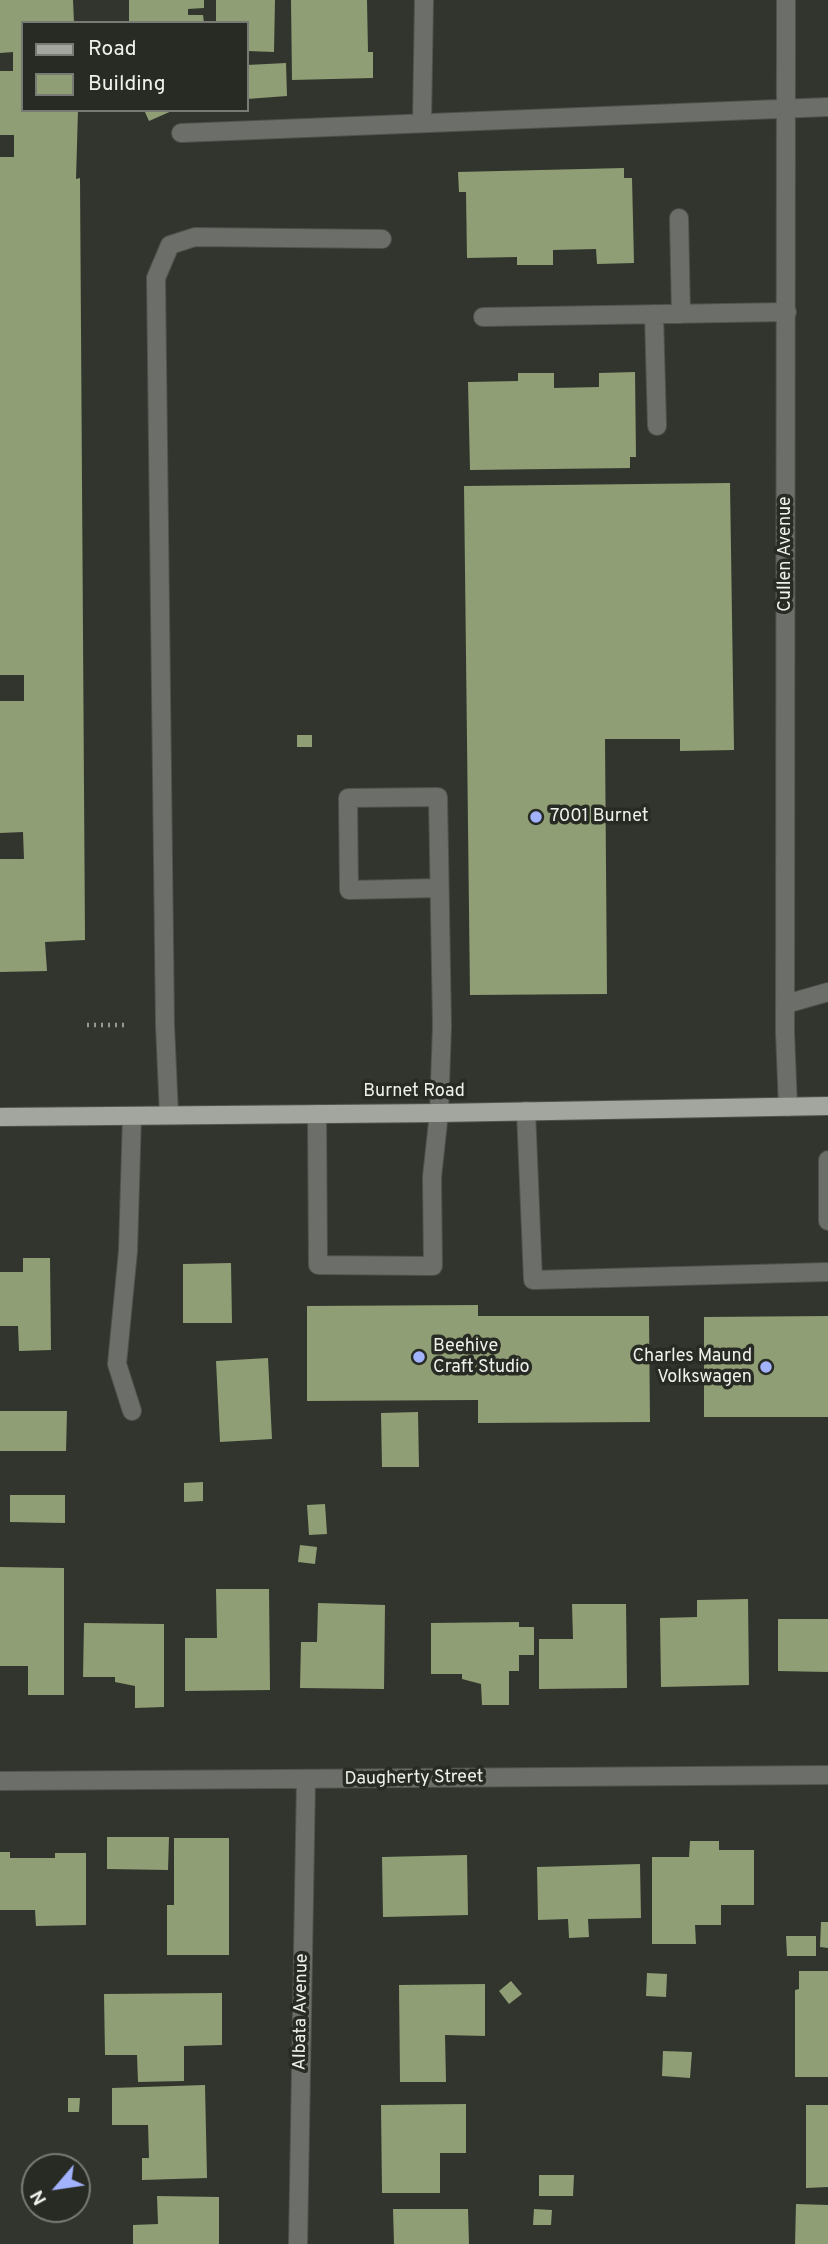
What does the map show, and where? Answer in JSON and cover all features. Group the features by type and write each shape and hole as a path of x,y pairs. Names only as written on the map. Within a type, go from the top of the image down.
{"main road":[{"name":"Burnet Road","path":"0,1117 828,1107"}],"street":[{"path":"422,123 424,0"},
{"name":"Cullen Avenue","path":"786,0 788,1107"},
{"path":"181,133 828,107"},
{"path":"678,218 681,314"},
{"path":"169,1115 164,1025 156,278 170,245 195,237 382,239"},
{"path":"483,317 787,312"},
{"path":"654,314 657,426"},
{"path":"317,1114 318,1265 433,1266 432,1177 439,1113 442,1026 438,797 348,798 349,890 439,888"},
{"path":"786,1004 828,992"},
{"path":"526,1111 533,1280 828,1272"},
{"path":"132,1116 128,1251 117,1364 132,1411"},
{"path":"828,1160 828,1221"},
{"name":"Daugherty Street","path":"0,1781 828,1775"},
{"name":"Albata Avenue","path":"298,2244 306,1780"}],"path":[{"path":"87,1025 124,1026"}],"building":[{"path":"0,0 73,0 74,21 21,21 21,112 78,112 76,179 80,178 85,940 45,942 47,971 0,972 0,859 24,859 23,832 0,833 0,701 24,701 24,675 0,675 0,157 14,157 14,135 0,135 0,71 13,71 13,52 0,53"},
{"path":"129,0 204,0 204,8 188,9 188,15 203,15 204,21 129,21"},
{"path":"216,0 275,0 274,52 248,51 248,21 216,21"},
{"path":"291,0 367,0 368,52 373,52 373,78 292,80"},
{"path":"286,63 287,96 248,99 248,65"},
{"path":"145,112 169,112 149,121"},
{"path":"624,168 624,178 632,178 634,263 597,264 596,249 553,250 553,265 517,265 517,257 467,258 466,192 459,192 458,172"},
{"path":"635,372 636,457 630,457 630,468 470,470 468,382 518,381 518,373 554,373 554,388 599,387 599,373"},
{"path":"730,483 734,750 680,751 680,739 605,739 607,994 470,995 464,486"},
{"path":"297,735 312,735 312,747 297,747"},
{"path":"23,1258 50,1258 51,1350 19,1351 18,1326 0,1326 0,1272 23,1272"},
{"path":"231,1263 232,1323 183,1323 183,1264"},
{"path":"478,1305 478,1316 649,1316 650,1422 478,1423 478,1400 307,1401 307,1306"},
{"name":"Charles Maund Volkswagen","path":"828,1316 828,1417 704,1417 704,1317"},
{"path":"268,1358 272,1439 220,1442 216,1361"},
{"path":"0,1411 67,1411 66,1451 0,1451"},
{"path":"418,1412 419,1467 382,1467 381,1413"},
{"path":"203,1482 203,1501 184,1502 184,1483"},
{"path":"10,1495 65,1495 65,1523 10,1522"},
{"path":"325,1504 327,1534 309,1535 307,1505"},
{"path":"300,1545 317,1547 315,1564 298,1562"},
{"path":"0,1567 64,1568 64,1695 28,1695 28,1666 0,1666"},
{"path":"216,1589 269,1589 270,1690 185,1691 185,1638 217,1638"},
{"path":"748,1599 749,1685 661,1687 660,1618 697,1617 697,1600"},
{"path":"318,1603 385,1605 384,1689 300,1688 301,1642 317,1642"},
{"path":"572,1604 626,1604 627,1688 539,1689 539,1639 573,1639"},
{"path":"778,1619 828,1619 828,1672 778,1671"},
{"path":"519,1622 519,1627 534,1627 534,1655 519,1655 519,1671 509,1671 509,1705 482,1705 481,1684 462,1679 462,1674 431,1674 431,1623"},
{"path":"84,1623 164,1624 164,1707 135,1708 135,1686 115,1682 115,1677 83,1677"},
{"path":"107,1837 169,1837 168,1870 107,1869"},
{"path":"174,1838 229,1838 229,1955 167,1955 167,1905 174,1905"},
{"path":"690,1841 719,1841 719,1850 754,1850 754,1905 721,1905 721,1925 695,1925 696,1944 652,1944 652,1857 689,1857"},
{"path":"0,1852 10,1852 10,1858 55,1858 55,1853 86,1853 86,1925 36,1926 35,1910 0,1910"},
{"path":"467,1855 468,1915 383,1917 382,1857"},
{"path":"640,1864 641,1918 588,1919 589,1937 569,1938 568,1919 538,1920 537,1867"},
{"path":"821,1922 828,1922 828,1948 820,1947"},
{"path":"786,1936 816,1936 816,1956 787,1956"},
{"path":"799,1971 828,1971 828,2077 795,2077 795,1990 799,1989"},
{"path":"647,1973 667,1974 666,1997 646,1996"},
{"path":"511,1981 522,1994 509,2004 499,1991"},
{"path":"485,1984 485,2036 445,2035 446,2082 400,2082 399,1985"},
{"path":"222,1993 222,2045 184,2046 184,2081 138,2082 137,2055 105,2055 104,1994"},
{"path":"663,2051 692,2052 690,2078 662,2076"},
{"path":"205,2085 207,2178 142,2180 142,2158 149,2158 148,2125 112,2125 112,2088"},
{"path":"68,2098 80,2098 79,2112 68,2112"},
{"path":"466,2104 466,2153 440,2153 440,2193 382,2193 381,2105"},
{"path":"806,2105 828,2105 828,2187 806,2188"},
{"path":"539,2175 574,2175 573,2196 539,2196"},
{"path":"157,2196 219,2197 219,2244 133,2244 133,2225 158,2224"},
{"path":"796,2204 828,2205 828,2244 795,2244"},
{"path":"393,2209 468,2209 469,2244 394,2244"},
{"path":"534,2209 552,2210 551,2225 533,2225"}],"place":[{"name":"7001 Burnet","path":"536,817"},
{"name":"Beehive Craft Studio","path":"419,1357"},
{"name":"Charles Maund Volkswagen","path":"766,1367"}]}
